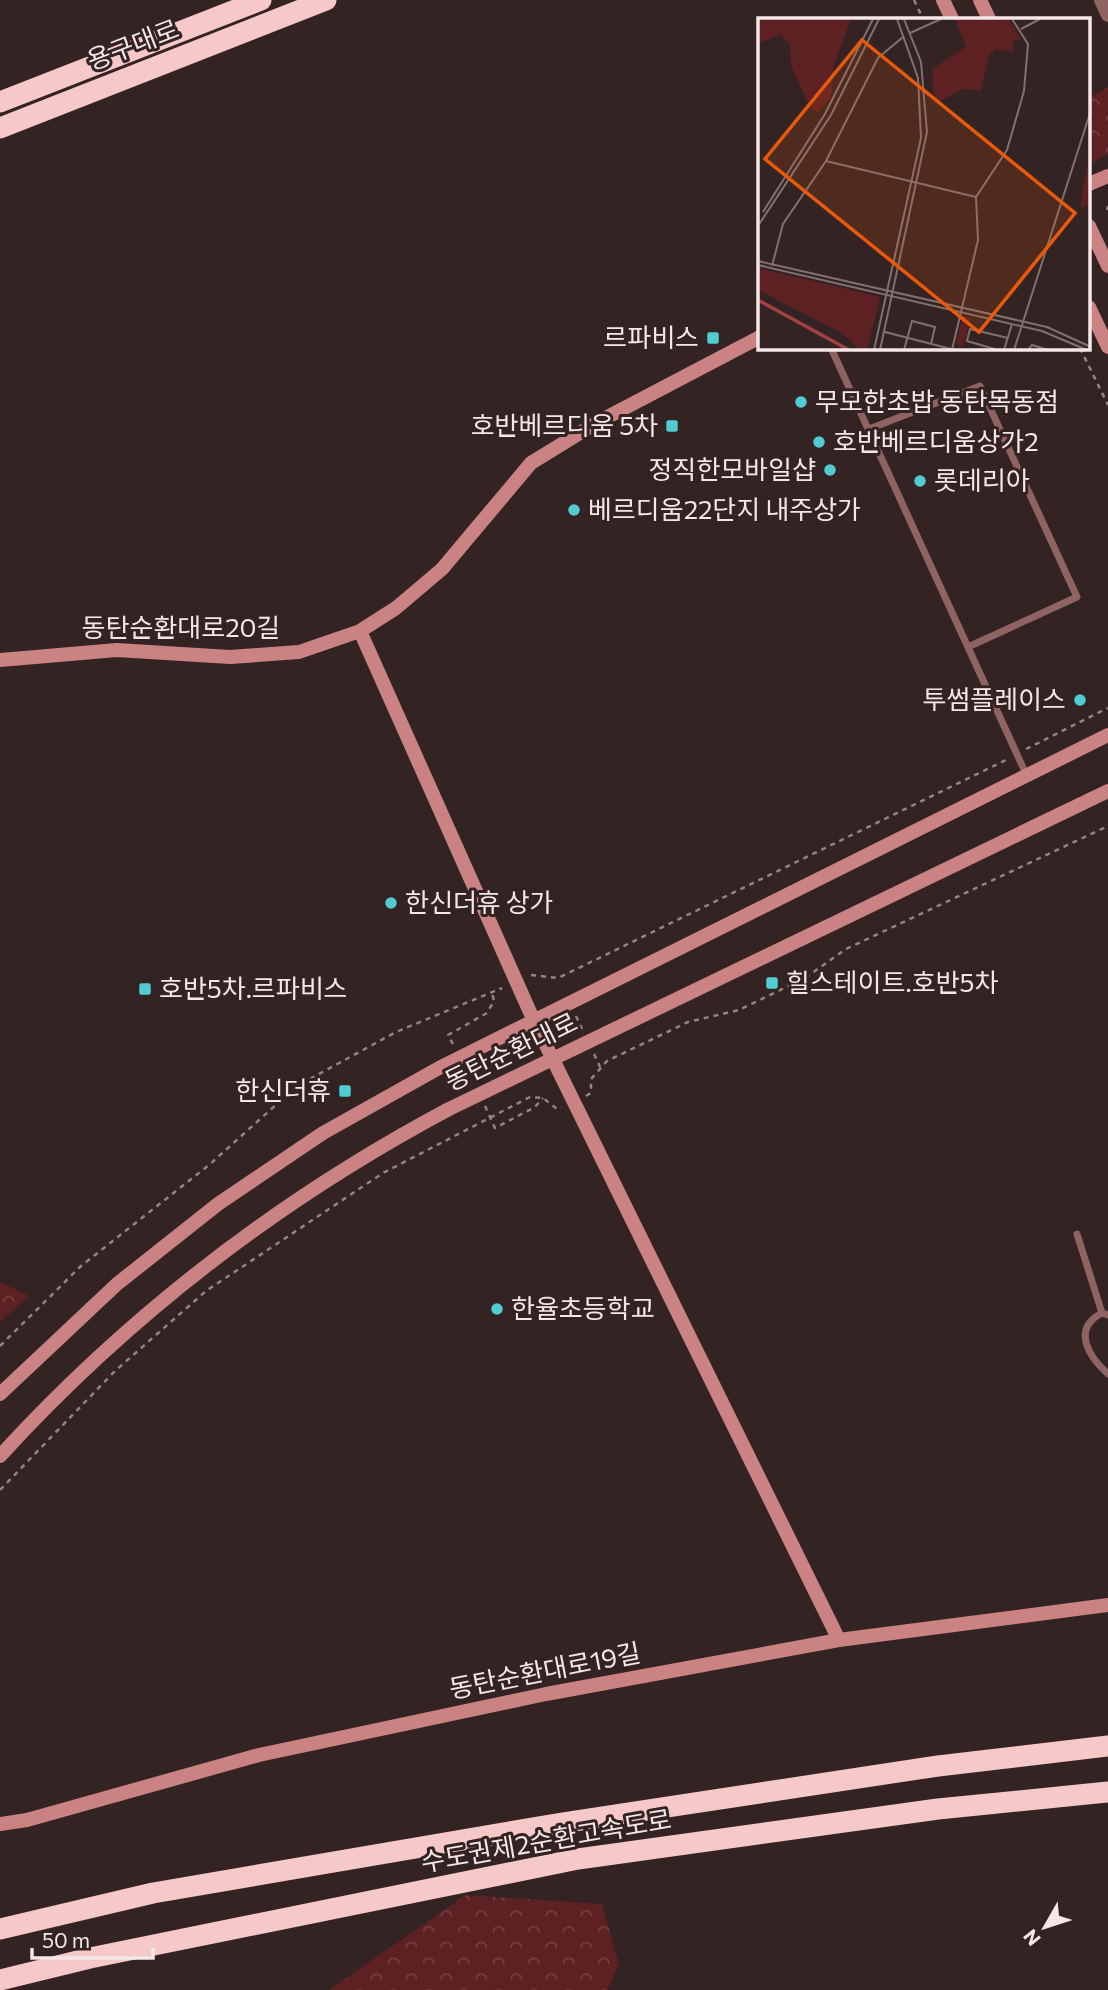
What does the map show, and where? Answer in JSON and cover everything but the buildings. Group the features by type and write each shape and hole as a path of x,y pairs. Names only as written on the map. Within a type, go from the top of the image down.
{"highway":[{"name":"용구대로","path":"0,102 261,0"},
{"name":"용구대로","path":"0,128 326,0"},
{"name":"수도권제2순환고속도로","path":"0,1929 153,1893 562,1823 938,1766 1108,1746"},
{"name":"수도권제2순환고속도로","path":"0,1980 90,1958 578,1859 939,1809 1108,1792"}],"street":[{"path":"943,0 952,18"},
{"path":"980,0 989,18"},
{"path":"1101,0 1108,15"},
{"path":"1090,184 1108,176"},
{"path":"1090,228 1108,266"},
{"path":"1090,309 1108,347"},
{"name":"동탄순환대로20길","path":"0,660 117,650 230,657 299,652 360,631 396,608 442,569 531,463 596,423 758,338"},
{"path":"360,631 552,1059 839,1640"},
{"name":"동탄순환대로","path":"0,1394 117,1283 218,1204 323,1133 439,1068 1108,735"},
{"name":"동탄순환대로","path":"0,1456 85,1368 138,1321 257,1226 395,1138 552,1059 1108,791"},
{"name":"동탄순환대로19길","path":"0,1824 27,1820 259,1755 546,1694 839,1640 1108,1605"}],"lane":[{"path":"832,350 1026,775"},
{"path":"869,429 980,386 1077,597 968,647"},
{"path":"1077,1234 1105,1314 1086,1326 1083,1339 1091,1357 1108,1374"}],"path":[{"path":"914,0 923,18"},
{"path":"1081,350 1108,405"},
{"path":"534,974 558,978 1108,708"},
{"path":"591,1093 592,1079 600,1067 688,1022 739,1010 805,978 846,949 1108,826"},
{"path":"558,978 600,1067"},
{"path":"0,1346 80,1266 209,1165 297,1086 396,1031 492,993 494,1001 487,1013 448,1035"},
{"path":"0,1490 115,1371 206,1291 383,1173 530,1097 543,1098 556,1109"},
{"path":"495,1128 535,1107 543,1098"}],"green space":[{"path":"1108,87 1108,154 1091,163 1090,130 1090,97"},
{"path":"0,1282 29,1296 0,1322"},
{"path":"466,1895 602,1904 619,1965 607,1990 329,1990"}],"place":[{"name":"르파비스","path":"713,338"},
{"name":"무모한초밥 동탄목동점","path":"801,402"},
{"name":"호반베르디움 5차","path":"672,426"},
{"name":"호반베르디움상가2","path":"819,442"},
{"name":"정직한모바일샵","path":"830,470"},
{"name":"롯데리아","path":"920,481"},
{"name":"베르디움22단지 내주상가","path":"574,510"},
{"name":"투썸플레이스","path":"1080,700"},
{"name":"한신더휴 상가","path":"391,903"},
{"name":"힐스테이트.호반5차","path":"772,983"},
{"name":"호반5차.르파비스","path":"145,989"},
{"name":"한신더휴","path":"345,1091"},
{"name":"한율초등학교","path":"497,1309"}]}
